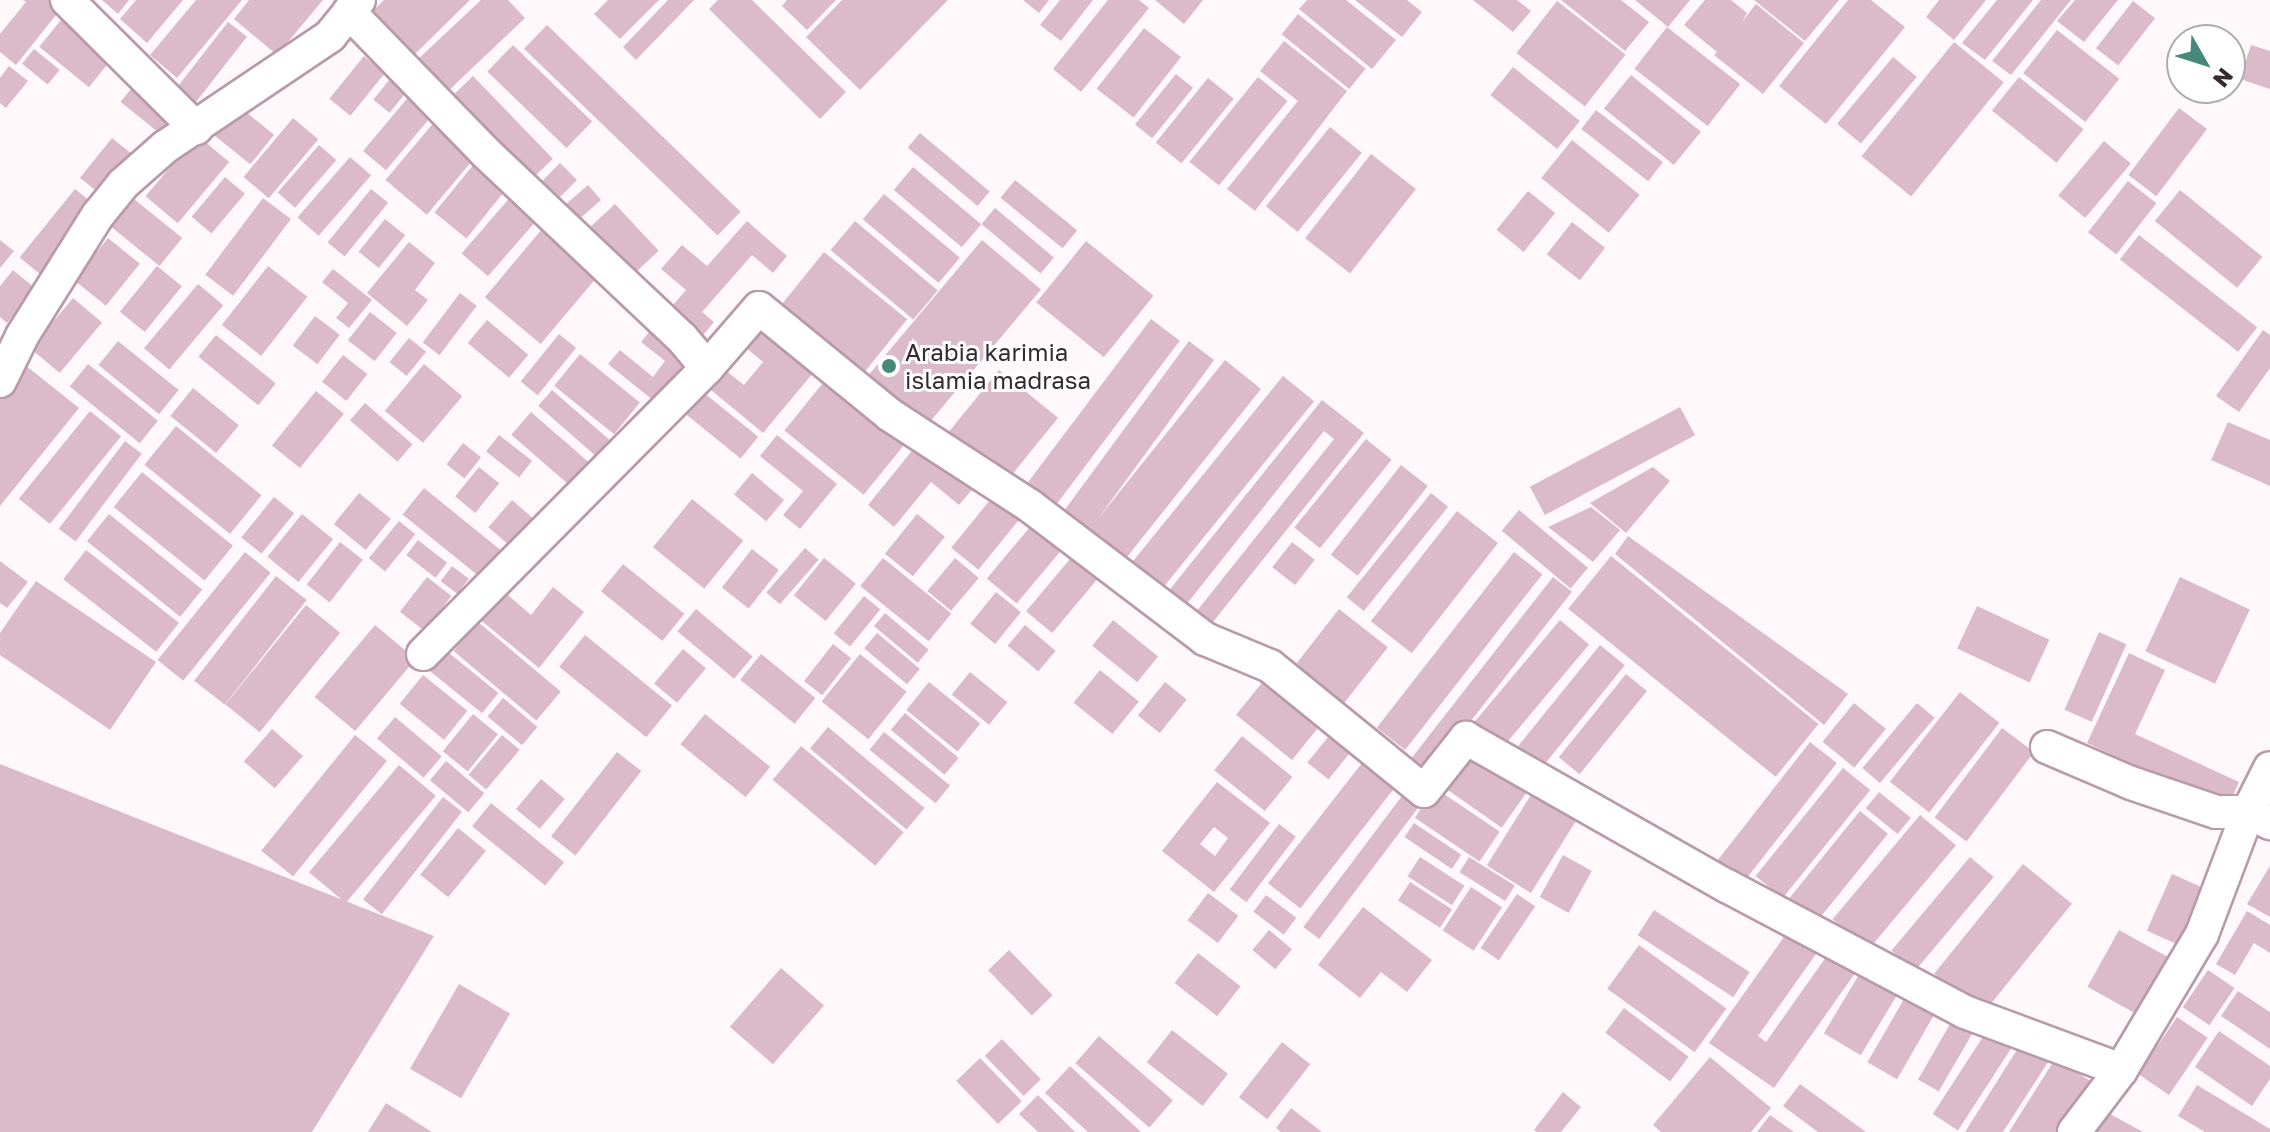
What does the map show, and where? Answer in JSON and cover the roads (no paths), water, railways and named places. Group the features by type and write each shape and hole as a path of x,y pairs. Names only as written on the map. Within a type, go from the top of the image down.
{"street":[{"path":"67,0 196,128"},
{"path":"0,381 22,336 98,215 123,184 165,147 330,36 354,6 485,152 682,338 707,368"},
{"path":"423,654 707,368 759,308 890,415 1030,506 1205,639 1270,666 1424,791 1466,738 1727,886 1965,1012 2121,1070"},
{"path":"2047,747 2131,783 2216,812 2259,818"},
{"path":"2074,1132 2121,1070 2202,934 2259,818 2270,768"}],"place":[{"name":"Arabia karimia islamia madrasa","path":"889,366"}]}
